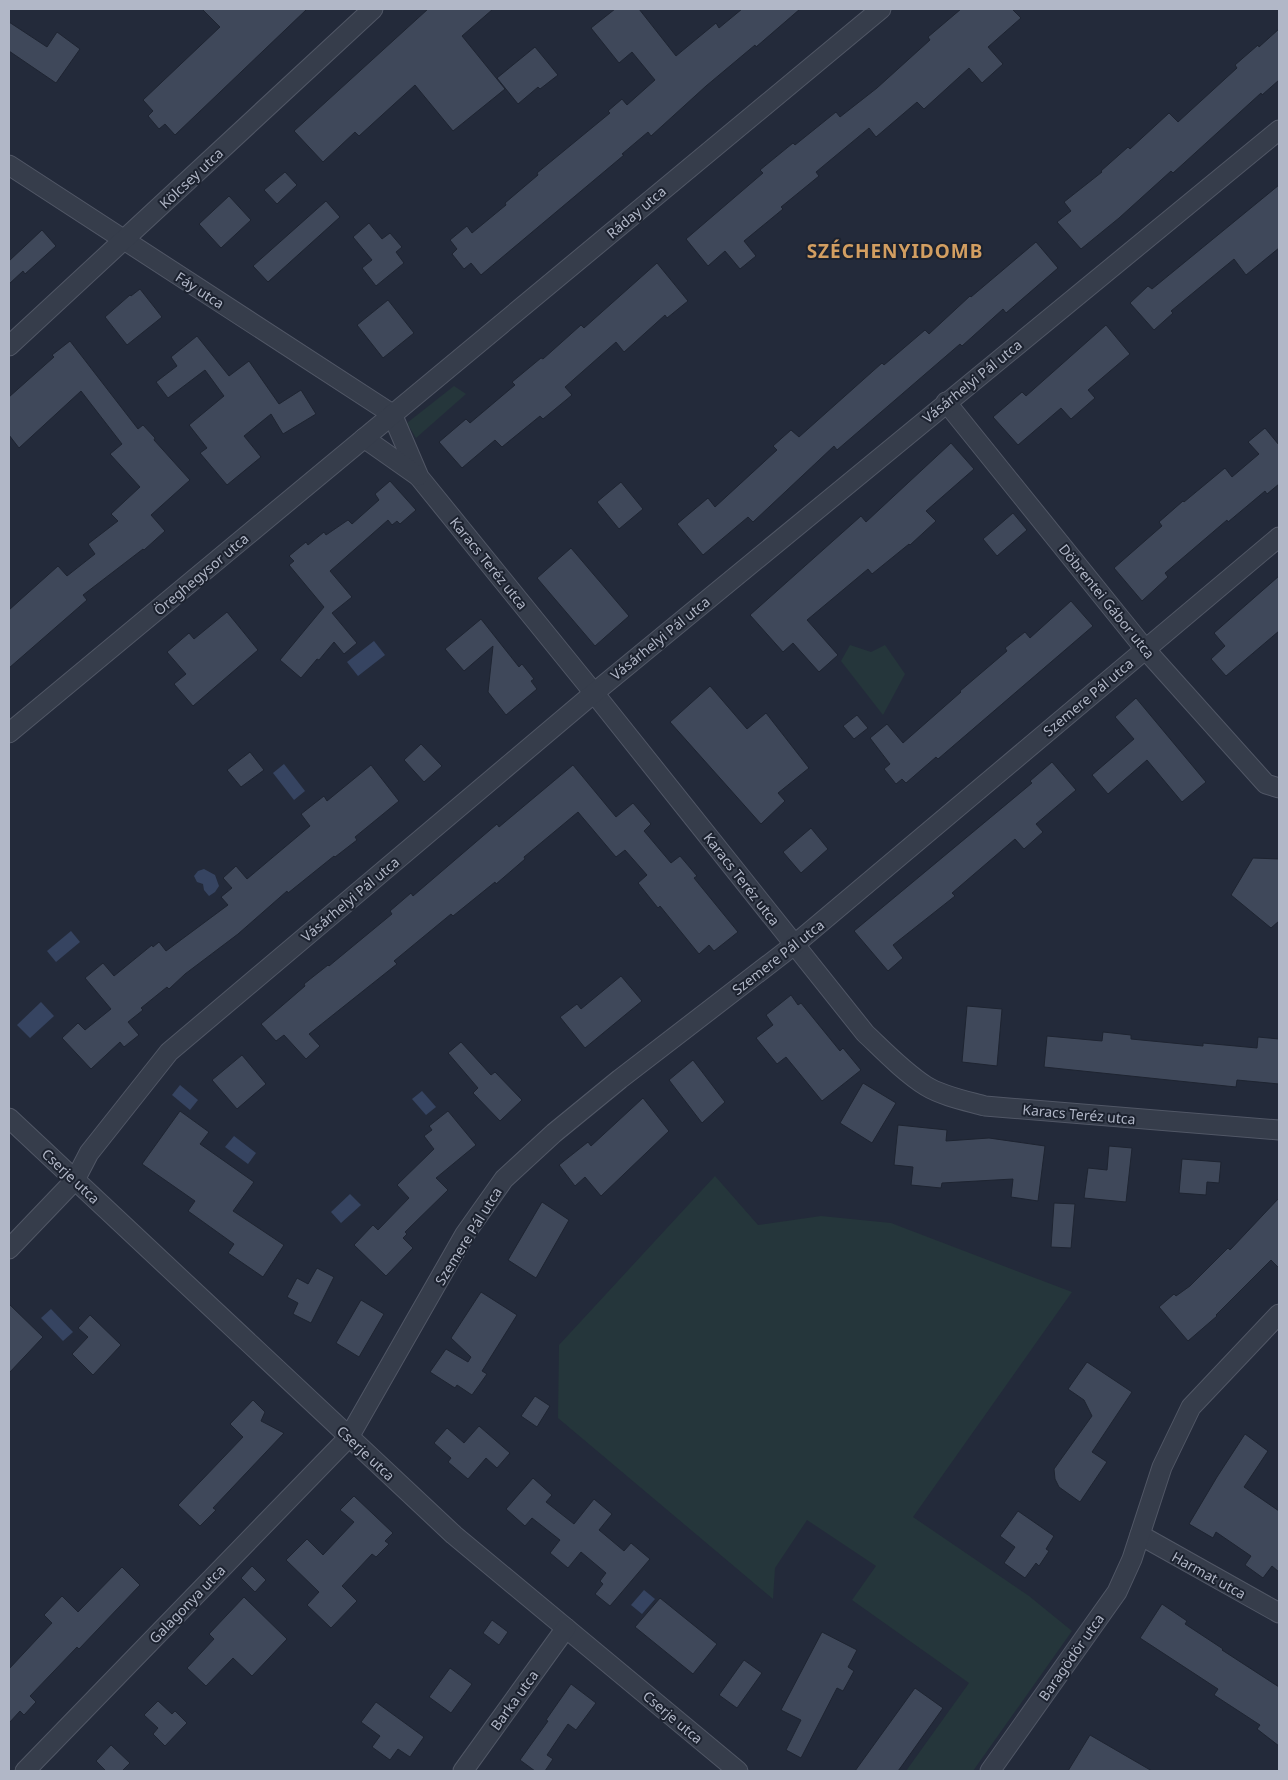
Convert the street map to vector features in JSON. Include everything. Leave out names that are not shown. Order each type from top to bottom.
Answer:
[{"type":"street","name":"Kölcsey utca","points":[[9,346],[373,9]]},
{"type":"street","name":"Ráday utca","points":[[392,414],[880,9]]},
{"type":"street","name":"Vásárhelyi Pál utca","points":[[9,1249],[75,1180],[89,1153],[168,1052],[594,693],[1279,130]]},
{"type":"street","name":"Fáy utca","points":[[9,165],[392,414]]},
{"type":"street","name":"Döbrentei Gábor utca","points":[[946,402],[1145,649],[1266,784],[1279,788]]},
{"type":"street","name":"Öreghegysor utca","points":[[9,733],[392,414]]},
{"type":"street","name":"Karacs Teréz utca","points":[[392,414],[419,477]]},
{"type":"street","name":"Karacs Teréz utca","points":[[364,438],[419,477],[865,1033],[894,1061],[928,1087],[985,1106],[1279,1130]]},
{"type":"street","name":"Szemere Pál utca","points":[[349,1437],[465,1234],[504,1179],[554,1133],[620,1079],[794,945],[1279,537]]},
{"type":"street","name":"Cserje utca","points":[[9,1118],[454,1535],[738,1771]]},
{"type":"street","name":"Baragödör utca","points":[[990,1771],[1117,1592],[1132,1560],[1162,1467],[1191,1407],[1279,1314]]},
{"type":"street","name":"Galagonya utca","points":[[25,1771],[349,1437]]},
{"type":"street","name":"Harmat utca","points":[[1140,1535],[1279,1613]]},
{"type":"street","name":"Barka utca","points":[[463,1771],[566,1628]]},
{"type":"shaded area","points":[[454,386],[466,394],[416,438],[407,423]]},
{"type":"shaded area","points":[[850,645],[871,652],[885,645],[905,674],[883,715],[841,661]]},
{"type":"shaded area","points":[[715,1176],[758,1225],[821,1216],[891,1223],[1072,1292],[913,1517],[1029,1596],[1072,1631],[973,1771],[906,1771],[969,1683],[852,1600],[876,1566],[807,1520],[775,1568],[773,1599],[558,1418],[559,1345]]},
{"type":"water","points":[[374,641],[385,655],[358,676],[347,662]]},
{"type":"water","points":[[284,764],[305,791],[294,800],[273,773]]},
{"type":"water","points":[[204,869],[215,875],[219,886],[209,896],[204,890],[203,884],[197,882],[194,876],[198,871]]},
{"type":"water","points":[[71,931],[80,942],[56,962],[47,951]]},
{"type":"water","points":[[41,1002],[54,1016],[30,1038],[17,1025]]},
{"type":"water","points":[[180,1085],[198,1100],[190,1110],[172,1095]]},
{"type":"water","points":[[422,1091],[436,1107],[426,1115],[412,1099]]},
{"type":"water","points":[[234,1136],[256,1153],[248,1164],[225,1147]]},
{"type":"water","points":[[350,1194],[361,1205],[341,1223],[331,1212]]},
{"type":"water","points":[[51,1309],[73,1332],[63,1341],[41,1318]]},
{"type":"water","points":[[644,1590],[655,1599],[642,1614],[631,1605]]},
{"type":"building","points":[[202,9],[307,9],[175,135],[165,124],[159,129],[148,116],[153,111],[143,100],[220,27]]},
{"type":"building","points":[[428,9],[493,9],[462,36],[505,89],[453,131],[415,85],[359,136],[355,132],[323,162],[294,131]]},
{"type":"building","points":[[615,9],[639,9],[676,56],[716,23],[719,28],[742,9],[800,9],[756,47],[755,45],[706,86],[651,136],[648,132],[622,154],[624,155],[481,275],[471,263],[464,269],[452,254],[457,249],[450,240],[467,226],[472,233],[506,205],[505,203],[538,175],[537,173],[610,113],[608,111],[622,99],[627,105],[655,80],[632,52],[619,63],[591,28]]},
{"type":"building","points":[[961,9],[1012,9],[1021,18],[988,47],[1003,64],[982,83],[969,68],[924,109],[917,102],[876,137],[869,128],[816,172],[819,176],[744,241],[756,256],[740,269],[725,251],[708,266],[686,239],[763,173],[760,170],[793,143],[795,145],[836,112],[840,117],[877,88],[930,40],[928,37]]},
{"type":"building","points":[[9,22],[47,47],[57,32],[80,49],[56,83],[9,51]]},
{"type":"building","points":[[1279,29],[1279,80],[1262,95],[1261,93],[1173,173],[1171,171],[1081,249],[1057,222],[1071,211],[1064,202],[1102,172],[1128,147],[1130,149],[1169,113],[1178,122],[1237,68],[1235,65]]},
{"type":"building","points":[[535,47],[558,75],[540,89],[538,87],[518,104],[497,78]]},
{"type":"building","points":[[285,172],[297,185],[277,204],[264,190]]},
{"type":"building","points":[[1279,185],[1279,248],[1246,275],[1234,259],[1171,311],[1173,313],[1154,330],[1130,303],[1148,286],[1152,289]]},
{"type":"building","points":[[229,196],[251,220],[221,248],[199,224]]},
{"type":"building","points":[[326,201],[340,217],[268,282],[253,266]]},
{"type":"building","points":[[369,223],[382,239],[390,233],[402,247],[396,252],[404,263],[376,286],[362,268],[372,260],[353,237]]},
{"type":"building","points":[[42,230],[56,246],[25,274],[23,271],[9,284],[9,261]]},
{"type":"building","points":[[1036,242],[1058,268],[1006,313],[1003,309],[962,346],[960,344],[837,450],[834,446],[753,522],[748,517],[703,555],[677,524],[708,498],[715,507],[777,450],[773,446],[791,430],[799,437],[882,363],[884,365],[925,330],[929,334],[970,296]]},
{"type":"building","points":[[657,263],[688,301],[667,318],[665,315],[624,352],[616,342],[565,387],[572,395],[543,419],[540,416],[502,447],[495,440],[462,468],[439,442],[466,419],[470,423],[515,385],[512,382],[541,358],[543,359],[581,325],[584,328]]},
{"type":"building","points":[[140,289],[162,317],[127,345],[105,317],[130,295]]},
{"type":"building","points":[[388,300],[414,333],[383,358],[357,325]]},
{"type":"building","points":[[1106,325],[1130,354],[1088,390],[1095,398],[1071,419],[1061,408],[1018,445],[993,417],[1022,392],[1026,396]]},
{"type":"building","points":[[197,336],[229,376],[249,361],[279,404],[301,390],[316,414],[283,434],[271,414],[244,436],[261,457],[227,485],[200,453],[207,448],[189,425],[224,396],[205,370],[168,398],[156,382],[177,366],[171,357]]},
{"type":"building","points":[[70,341],[138,429],[143,425],[190,480],[151,515],[165,531],[144,550],[83,595],[87,600],[9,668],[9,610],[58,566],[67,576],[95,554],[88,544],[118,521],[111,514],[140,487],[110,454],[122,444],[81,391],[19,448],[9,435],[9,397],[54,357],[52,355]]},
{"type":"building","points":[[1265,428],[1279,445],[1279,484],[1267,494],[1265,491],[1228,522],[1227,520],[1165,573],[1168,577],[1142,601],[1114,568],[1162,526],[1159,522],[1183,501],[1225,468],[1232,477],[1259,454],[1248,442]]},
{"type":"building","points":[[951,443],[974,469],[926,511],[936,521],[910,545],[872,574],[868,569],[807,620],[838,655],[819,672],[793,643],[783,652],[750,615],[861,516],[866,522]]},
{"type":"building","points":[[390,481],[416,510],[400,524],[397,521],[392,525],[388,520],[330,571],[352,597],[332,613],[357,643],[344,654],[334,642],[301,678],[280,660],[324,607],[289,565],[294,561],[289,556],[306,542],[308,545],[324,532],[326,535],[348,520],[352,524],[379,500],[375,494]]},
{"type":"building","points":[[621,482],[643,509],[619,529],[597,502]]},
{"type":"building","points":[[1013,513],[1027,530],[997,556],[983,539]]},
{"type":"building","points":[[571,548],[629,616],[595,646],[537,578]]},
{"type":"building","points":[[1279,576],[1279,631],[1226,676],[1211,659],[1225,646],[1214,633]]},
{"type":"building","points":[[1071,601],[1093,626],[938,759],[936,757],[906,783],[902,779],[896,784],[884,769],[890,764],[870,738],[887,724],[903,743],[1007,651],[1005,648],[1025,632],[1030,638]]},
{"type":"building","points":[[227,612],[258,650],[193,706],[174,684],[186,674],[167,652],[189,633],[194,639]]},
{"type":"building","points":[[481,619],[519,667],[522,664],[534,679],[531,681],[537,689],[506,715],[488,692],[493,646],[464,671],[445,649]]},
{"type":"building","points":[[710,686],[747,729],[766,713],[809,768],[778,793],[785,801],[761,824],[670,722]]},
{"type":"building","points":[[1136,698],[1206,782],[1182,802],[1147,760],[1108,794],[1092,775],[1134,739],[1115,717]]},
{"type":"building","points":[[857,715],[868,728],[854,739],[843,726]]},
{"type":"building","points":[[421,744],[442,766],[424,782],[404,760]]},
{"type":"building","points":[[250,752],[264,770],[241,787],[227,770]]},
{"type":"building","points":[[1052,762],[1076,790],[1036,824],[1043,832],[1024,849],[1015,839],[952,893],[955,896],[893,945],[903,958],[888,971],[854,931],[1032,783],[1030,781]]},
{"type":"building","points":[[371,765],[399,801],[355,837],[357,840],[288,893],[287,891],[238,934],[185,974],[169,989],[167,987],[141,1008],[143,1010],[128,1022],[139,1035],[124,1047],[120,1042],[91,1069],[62,1038],[78,1023],[85,1030],[111,1009],[85,978],[103,963],[114,976],[152,945],[153,947],[159,942],[166,951],[228,905],[221,897],[232,888],[223,878],[236,866],[247,879],[310,826],[301,814],[324,796],[327,801]]},
{"type":"building","points":[[573,765],[616,817],[633,803],[651,824],[644,831],[671,863],[680,856],[697,876],[694,878],[738,932],[714,951],[709,945],[699,954],[660,906],[658,908],[638,883],[647,875],[625,850],[616,857],[578,812],[524,857],[525,859],[496,884],[495,882],[453,916],[451,914],[394,961],[397,964],[309,1034],[320,1046],[306,1059],[284,1035],[276,1041],[261,1024],[305,986],[304,984],[392,914],[390,911],[411,893],[413,896],[497,824],[499,827]]},
{"type":"building","points":[[811,828],[828,849],[801,873],[783,852]]},
{"type":"building","points":[[1253,858],[1279,859],[1279,921],[1271,928],[1231,895]]},
{"type":"building","points":[[621,976],[642,1001],[585,1048],[560,1017],[577,1004],[581,1009]]},
{"type":"building","points":[[791,995],[798,1005],[801,1003],[840,1051],[843,1048],[861,1070],[822,1101],[786,1057],[777,1064],[756,1038],[773,1025],[766,1015]]},
{"type":"building","points":[[967,1006],[1002,1009],[997,1066],[962,1062]]},
{"type":"building","points":[[1103,1032],[1131,1035],[1131,1039],[1203,1046],[1203,1043],[1257,1048],[1258,1037],[1279,1039],[1279,1084],[1237,1080],[1236,1087],[1044,1067],[1047,1036],[1102,1041]]},
{"type":"building","points":[[461,1042],[491,1075],[495,1072],[522,1100],[500,1121],[473,1093],[478,1088],[448,1053]]},
{"type":"building","points":[[242,1055],[266,1084],[237,1109],[212,1080]]},
{"type":"building","points":[[693,1060],[725,1102],[702,1123],[669,1080]]},
{"type":"building","points":[[863,1083],[896,1103],[872,1143],[840,1123]]},
{"type":"building","points":[[643,1098],[669,1131],[601,1196],[585,1177],[575,1186],[559,1165],[588,1142],[591,1146]]},
{"type":"building","points":[[180,1111],[209,1132],[200,1144],[254,1182],[233,1211],[284,1245],[263,1277],[228,1253],[234,1244],[188,1211],[195,1201],[142,1164]]},
{"type":"building","points":[[448,1111],[476,1145],[436,1178],[448,1190],[405,1232],[407,1234],[403,1238],[413,1248],[386,1276],[354,1245],[373,1225],[378,1230],[409,1198],[397,1185],[434,1149],[424,1136],[432,1130],[429,1126]]},
{"type":"building","points":[[898,1125],[947,1130],[946,1141],[989,1138],[1045,1146],[1038,1201],[1011,1197],[1013,1179],[942,1183],[941,1188],[911,1185],[913,1167],[894,1165]]},
{"type":"building","points":[[1109,1146],[1132,1148],[1126,1202],[1084,1198],[1088,1168],[1107,1170]]},
{"type":"building","points":[[1182,1159],[1221,1162],[1219,1183],[1207,1182],[1206,1195],[1179,1193]]},
{"type":"building","points":[[1279,1198],[1279,1268],[1271,1260],[1217,1316],[1188,1341],[1159,1307],[1174,1294],[1176,1296],[1190,1286],[1228,1248],[1230,1250]]},
{"type":"building","points":[[542,1202],[569,1220],[536,1278],[508,1260]]},
{"type":"building","points":[[1054,1203],[1075,1204],[1071,1248],[1051,1247]]},
{"type":"building","points":[[317,1268],[334,1277],[311,1323],[293,1314],[298,1303],[287,1297],[297,1278],[308,1284]]},
{"type":"building","points":[[481,1292],[517,1315],[482,1371],[487,1374],[472,1395],[457,1385],[455,1388],[430,1372],[446,1349],[468,1362],[471,1357],[451,1338]]},
{"type":"building","points":[[361,1300],[384,1314],[359,1357],[336,1343]]},
{"type":"building","points":[[9,1304],[43,1337],[9,1373]]},
{"type":"building","points":[[90,1315],[121,1345],[93,1375],[72,1354],[88,1337],[78,1328]]},
{"type":"building","points":[[1087,1362],[1132,1392],[1092,1452],[1107,1462],[1080,1502],[1059,1487],[1055,1479],[1054,1469],[1092,1416],[1084,1400],[1068,1389]]},
{"type":"building","points":[[535,1396],[550,1406],[537,1427],[521,1416]]},
{"type":"building","points":[[253,1400],[265,1412],[261,1421],[284,1433],[213,1508],[216,1510],[200,1526],[178,1505],[243,1437],[230,1424]]},
{"type":"building","points":[[479,1426],[510,1453],[497,1468],[486,1458],[468,1479],[448,1462],[451,1458],[434,1443],[447,1428],[464,1443]]},
{"type":"building","points":[[1245,1434],[1268,1451],[1244,1487],[1279,1511],[1279,1572],[1272,1566],[1263,1578],[1245,1565],[1251,1556],[1216,1532],[1213,1538],[1189,1524]]},
{"type":"building","points":[[533,1478],[552,1495],[546,1502],[574,1524],[594,1499],[612,1514],[599,1530],[624,1551],[631,1543],[650,1559],[610,1606],[595,1594],[603,1584],[600,1581],[606,1573],[581,1552],[568,1568],[550,1553],[560,1540],[532,1518],[525,1526],[506,1509]]},
{"type":"building","points":[[354,1496],[393,1533],[385,1541],[389,1544],[376,1557],[372,1554],[342,1586],[357,1601],[331,1628],[307,1605],[319,1592],[286,1560],[307,1539],[323,1555],[354,1522],[340,1510]]},
{"type":"building","points":[[1018,1511],[1054,1536],[1046,1549],[1049,1551],[1039,1566],[1036,1563],[1025,1578],[1004,1563],[1015,1547],[1000,1536]]},
{"type":"building","points":[[252,1566],[266,1580],[255,1592],[241,1578]]},
{"type":"building","points":[[122,1567],[140,1585],[79,1649],[77,1647],[30,1696],[36,1702],[24,1715],[20,1711],[9,1723],[9,1669],[52,1623],[44,1615],[62,1596],[78,1612]]},
{"type":"building","points":[[244,1597],[287,1639],[252,1676],[233,1658],[206,1686],[187,1668],[214,1639],[209,1634]]},
{"type":"building","points":[[660,1598],[717,1644],[693,1674],[635,1627]]},
{"type":"building","points":[[1162,1604],[1187,1621],[1185,1624],[1279,1687],[1279,1746],[1257,1729],[1260,1725],[1214,1695],[1218,1689],[1140,1638]]},
{"type":"building","points":[[492,1620],[508,1632],[499,1645],[483,1633]]},
{"type":"building","points":[[822,1632],[857,1650],[848,1667],[854,1671],[843,1691],[837,1688],[801,1758],[786,1750],[801,1720],[781,1710]]},
{"type":"building","points":[[744,1660],[762,1673],[737,1708],[719,1695]]},
{"type":"building","points":[[450,1668],[472,1684],[451,1713],[429,1697]]},
{"type":"building","points":[[571,1684],[596,1703],[576,1730],[568,1724],[547,1755],[553,1759],[545,1771],[535,1771],[520,1760],[548,1721],[546,1720]]},
{"type":"building","points":[[915,1688],[943,1708],[901,1767],[898,1771],[855,1771]]},
{"type":"building","points":[[158,1701],[172,1714],[175,1711],[187,1723],[165,1746],[153,1734],[158,1728],[144,1715]]},
{"type":"building","points":[[376,1702],[424,1737],[410,1757],[398,1749],[390,1760],[372,1747],[380,1736],[361,1722]]},
{"type":"building","points":[[1090,1735],[1152,1771],[1068,1771]]},
{"type":"building","points":[[111,1745],[130,1763],[122,1771],[106,1771],[96,1761]]},
{"type":"district","name":"SZÉCHENYIDOMB","points":[[895,251]]}]
